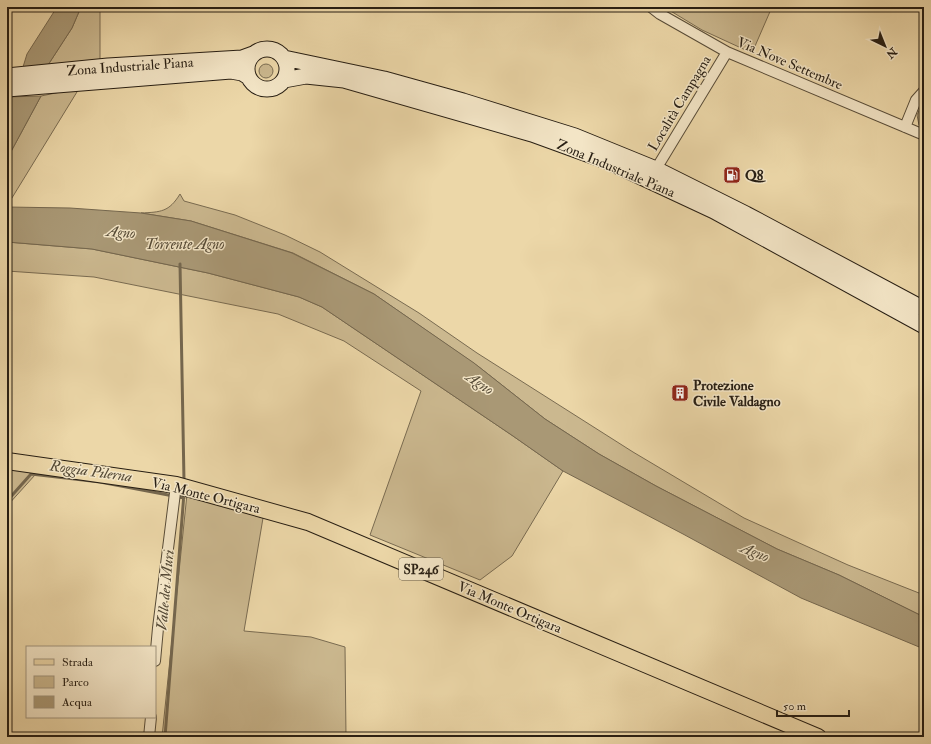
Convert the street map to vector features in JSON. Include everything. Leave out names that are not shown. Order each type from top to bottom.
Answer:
[{"type":"main road","points":[[259,50],[273,50],[279,52],[284,58],[287,68],[284,80],[277,87],[266,90],[254,85],[247,76],[247,64],[253,54],[259,50]]},
{"type":"main road","name":"Zona Industriale Piana","points":[[7,80],[39,73],[108,66],[242,58],[253,54]]},
{"type":"main road","name":"Zona Industriale Piana","points":[[284,58],[384,79],[463,101],[575,136],[656,169],[746,214],[924,310]]},
{"type":"main road","name":"Zona Industriale Piana","points":[[7,80],[30,87],[231,71],[242,73],[247,76]]},
{"type":"main road","name":"Zona Industriale Piana","points":[[284,80],[306,76],[344,80],[532,134],[609,162],[714,210],[924,326]]},
{"type":"main road","name":"Via Monte Ortigara","points":[[7,461],[176,485],[308,522],[818,737]]},
{"type":"street","name":"Via Nove Settembre","points":[[651,7],[660,14],[727,52],[924,136]]},
{"type":"street","name":"Località Campagna","points":[[656,169],[727,52]]},
{"type":"street","points":[[905,127],[916,100],[924,92]]},
{"type":"street","points":[[156,650],[176,485]]},
{"type":"street","points":[[149,737],[151,718]]},
{"type":"green space","points":[[81,7],[100,7],[100,60],[48,65],[72,28]]},
{"type":"green space","points":[[664,7],[772,7],[752,53],[702,30]]},
{"type":"green space","points":[[266,64],[271,66],[273,71],[271,76],[266,78],[261,76],[259,71],[261,66]]},
{"type":"green space","points":[[80,87],[7,206],[7,159],[41,96]]},
{"type":"green space","points":[[924,100],[924,129],[919,125],[917,115]]},
{"type":"green space","points":[[180,194],[184,201],[235,215],[285,235],[320,252],[419,313],[477,353],[633,452],[744,518],[848,565],[924,595],[924,617],[839,575],[777,549],[656,486],[599,454],[545,419],[479,367],[374,294],[293,253],[191,221],[141,213],[164,210],[176,200]]},
{"type":"green space","points":[[7,242],[92,249],[208,273],[299,297],[322,307],[563,471],[512,556],[480,580],[370,535],[421,391],[344,341],[278,314],[94,277],[7,271]]},
{"type":"green space","points":[[7,462],[35,468],[35,475],[7,506]]},
{"type":"green space","points":[[187,494],[263,518],[244,631],[311,637],[345,647],[346,737],[162,737]]},
{"type":"water","points":[[57,7],[81,7],[72,28],[48,65],[23,67],[27,54]]},
{"type":"water","points":[[41,96],[7,159],[7,97]]},
{"type":"water","name":"Torrente Agno","points":[[7,207],[70,208],[141,213],[191,221],[292,253],[374,294],[474,363],[545,419],[599,454],[656,486],[777,549],[839,575],[924,617],[924,649],[801,598],[563,471],[322,307],[299,297],[208,273],[92,249],[7,242]]},
{"type":"waterway","name":"Valle dei Muri","points":[[180,264],[184,481]]},
{"type":"waterway","name":"Roggia Pilerna","points":[[7,501],[31,474],[100,482],[184,498]]},
{"type":"waterway","name":"Valle dei Muri","points":[[165,737],[184,493]]},
{"type":"place","name":"Q8","points":[[732,175]]},
{"type":"place","name":"Protezione Civile Valdagno","points":[[680,393]]},
{"type":"water label","name":"Agno","points":[[121,232]]},
{"type":"water label","name":"Agno","points":[[480,383]]},
{"type":"water label","name":"Agno","points":[[755,552]]}]
